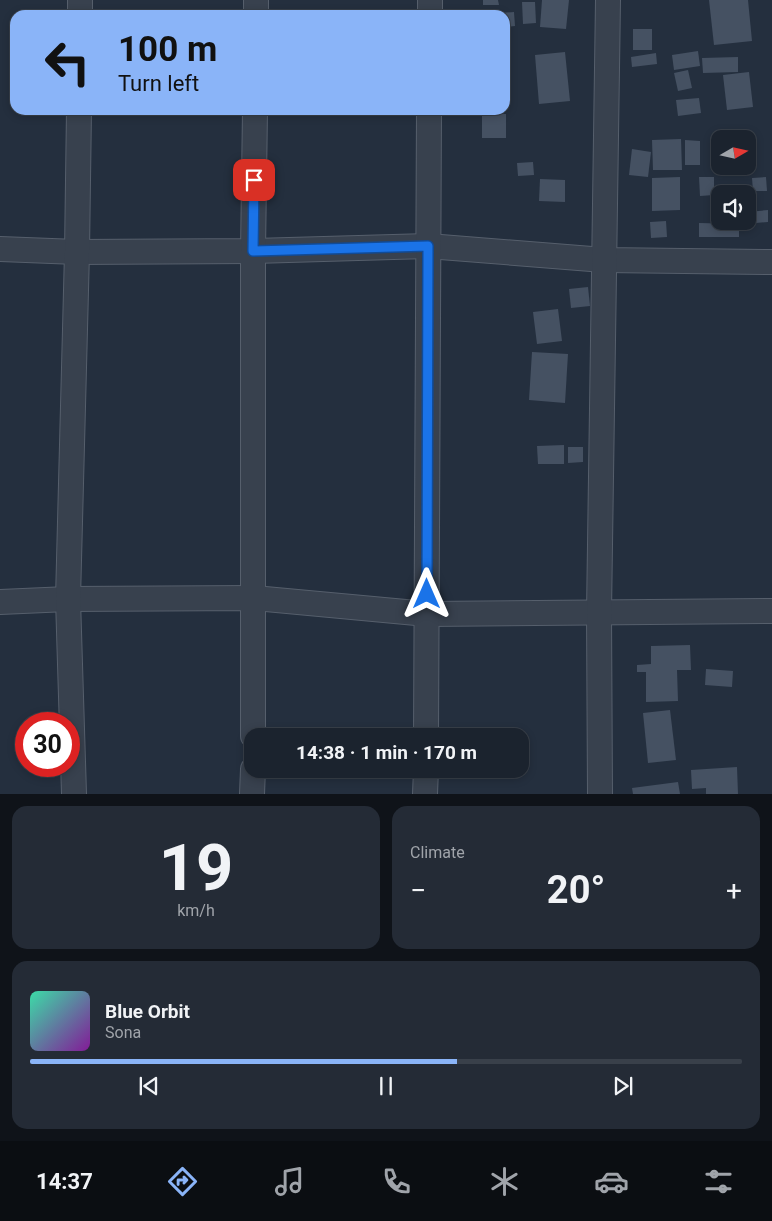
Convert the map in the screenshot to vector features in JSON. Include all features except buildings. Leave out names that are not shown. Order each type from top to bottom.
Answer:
[{"type":"street","points":[[600,794],[599,613],[608,0]]},
{"type":"street","points":[[74,794],[68,599],[79,115]]},
{"type":"street","points":[[253,728],[253,251],[255,115]]},
{"type":"street","points":[[426,728],[429,115]]},
{"type":"street","points":[[0,249],[77,252],[253,251],[428,246],[604,260],[772,262]]},
{"type":"street","points":[[0,602],[68,599],[254,598],[427,614],[772,610]]},
{"type":"street","points":[[252,778],[252,794]]},
{"type":"street","points":[[425,794],[426,778]]},
{"type":"route","points":[[254,180],[253,251],[428,246],[427,594]]}]
